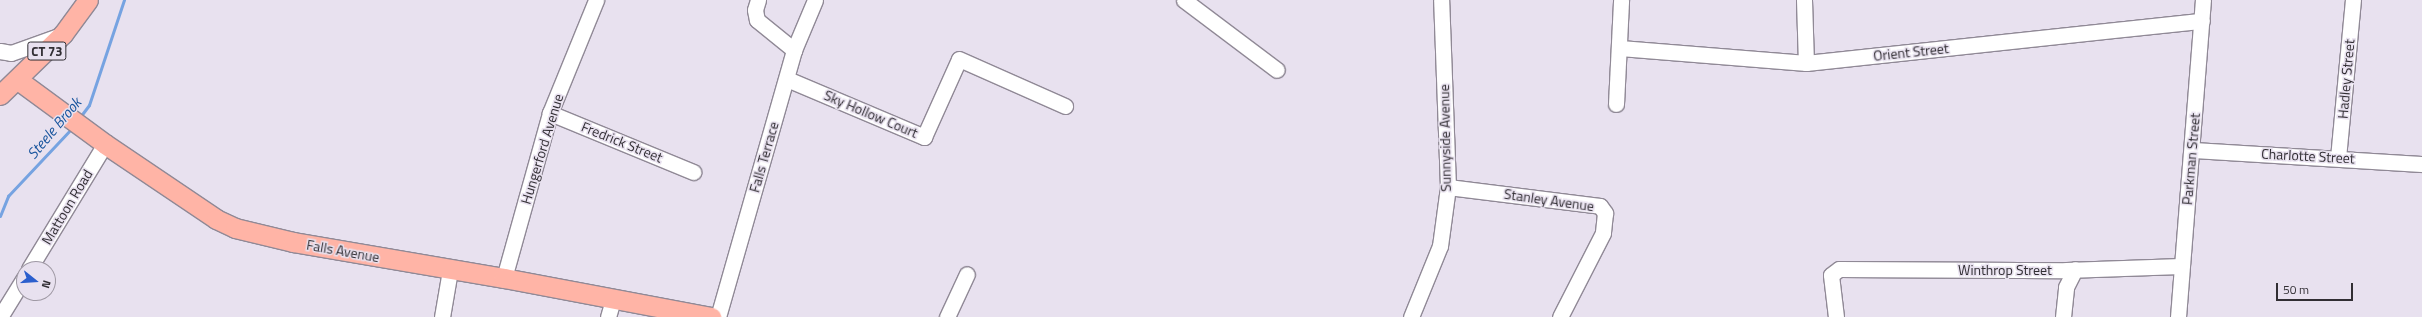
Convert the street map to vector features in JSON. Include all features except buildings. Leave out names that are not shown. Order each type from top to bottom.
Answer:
[{"type":"main road","name":"CT 73","points":[[0,95],[18,80],[63,34],[88,0]]},
{"type":"main road","name":"Falls Avenue","points":[[18,80],[100,140],[216,219],[235,228],[293,242],[504,278],[610,308],[711,317]]},
{"type":"street","name":"Hungerford Avenue","points":[[504,278],[550,113],[596,0]]},
{"type":"street","points":[[758,0],[755,10],[757,20],[794,50]]},
{"type":"street","name":"Falls Terrace","points":[[718,317],[787,79],[794,50],[815,0]]},
{"type":"street","points":[[1184,0],[1278,70]]},
{"type":"street","name":"Sunnyside Avenue","points":[[1411,317],[1440,246],[1448,187],[1441,0]]},
{"type":"street","points":[[1616,104],[1622,0]]},
{"type":"street","points":[[1804,0],[1806,63]]},
{"type":"street","name":"Parkman Street","points":[[2178,317],[2181,266],[2193,150],[2203,0]]},
{"type":"street","name":"Hadley Street","points":[[2338,158],[2353,0]]},
{"type":"street","name":"Orient Street","points":[[1620,48],[1806,63],[2202,21]]},
{"type":"street","points":[[0,52],[11,53],[63,34]]},
{"type":"street","name":"Sky Hollow Court","points":[[787,79],[924,137],[959,59],[1065,106]]},
{"type":"street","name":"Fredrick Street","points":[[550,113],[693,172]]},
{"type":"street","name":"Mattoon Road","points":[[33,261],[100,140]]},
{"type":"street","name":"Charlotte Street","points":[[2193,150],[2422,164]]},
{"type":"street","name":"Stanley Avenue","points":[[1448,187],[1600,206],[1605,213],[1603,233],[1560,317]]},
{"type":"street","name":"Winthrop Street","points":[[1836,317],[1831,275],[1839,269],[2075,270],[2181,266]]},
{"type":"street","points":[[442,317],[450,270]]},
{"type":"street","points":[[2063,317],[2066,287],[2075,270]]},
{"type":"street","points":[[947,317],[966,274]]},
{"type":"street","points":[[0,317],[16,291]]},
{"type":"waterway","name":"Steele Brook","points":[[80,117],[89,105],[124,0]]},
{"type":"waterway","name":"Steele Brook","points":[[0,216],[8,196],[72,128]]}]
